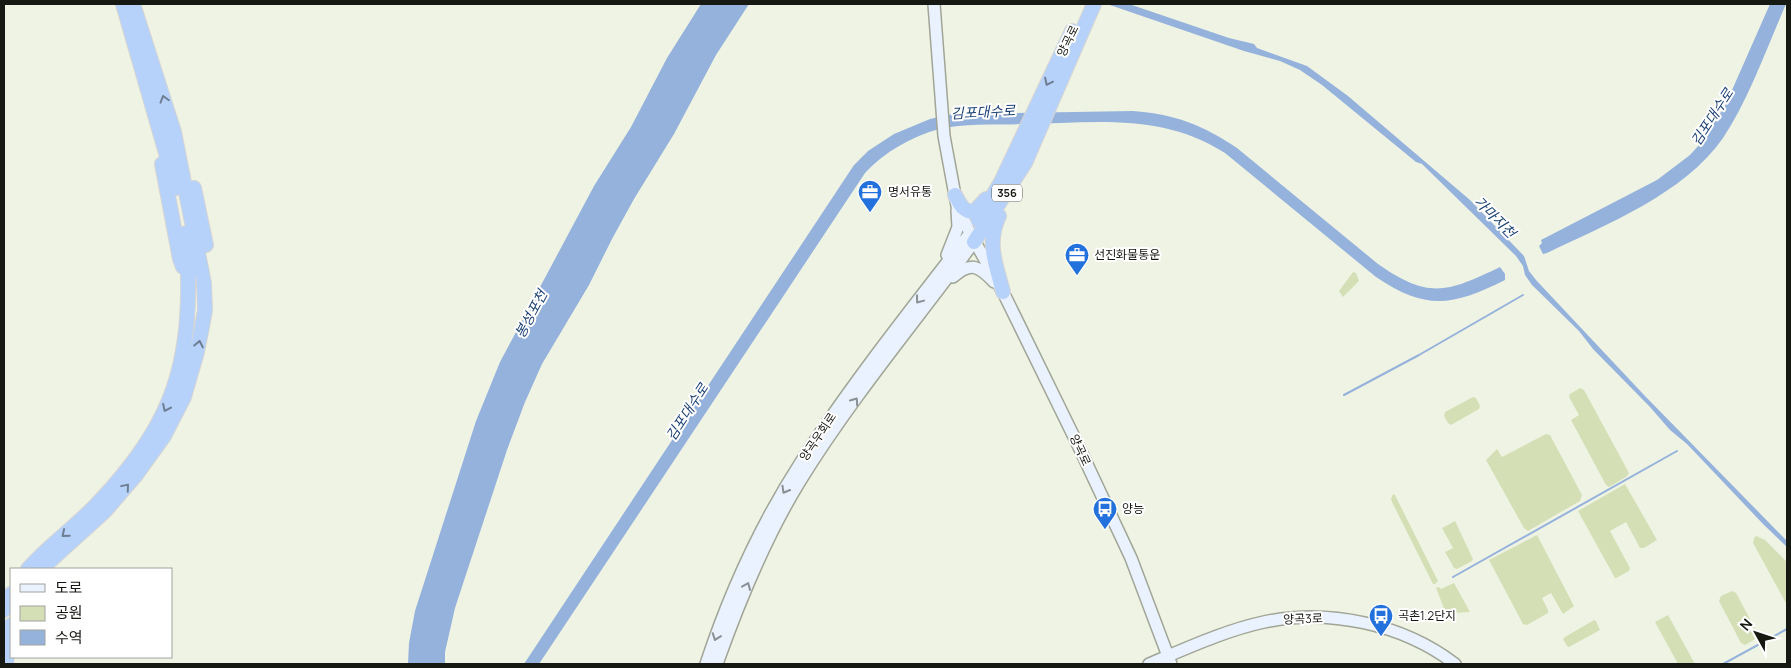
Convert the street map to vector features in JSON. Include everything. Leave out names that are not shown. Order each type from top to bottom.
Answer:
[{"type":"highway","points":[[29,568],[44,551],[99,502],[132,464],[154,431],[173,392],[182,363],[188,312],[188,243],[167,133],[123,4]]},
{"type":"highway","points":[[42,568],[105,511],[123,492],[136,476],[171,423],[184,397],[197,352],[204,310],[204,283],[134,4]]},
{"type":"highway","name":"양곡로","points":[[1025,162],[1053,100],[1089,6]]},
{"type":"highway","name":"양곡로","points":[[1001,182],[1021,143],[1038,103],[1089,6]]},
{"type":"highway","points":[[1003,292],[993,252],[992,238],[994,226],[1025,162]]},
{"type":"highway","name":"356","points":[[972,237],[1025,162]]},
{"type":"highway","points":[[956,201],[964,209],[974,212],[1001,182]]},
{"type":"highway","name":"356","points":[[972,237],[1001,182]]},
{"type":"highway","points":[[4,610],[10,596]]},
{"type":"highway","points":[[6,664],[10,631]]},
{"type":"street","points":[[934,4],[944,133],[956,201],[958,227],[939,272]]},
{"type":"street","name":"양곡로","points":[[956,201],[972,237],[1003,292],[1078,444],[1130,558],[1170,660]]},
{"type":"street","name":"양곡우회로","points":[[706,664],[738,580],[790,480],[858,380],[939,272],[972,237]]},
{"type":"street","name":"양곡우회로","points":[[716,664],[751,577],[800,482],[870,381],[934,296],[972,237]]},
{"type":"street","points":[[934,296],[960,271],[970,267],[977,267],[1003,292]]},
{"type":"street","name":"양곡3로","points":[[1150,664],[1170,660],[1251,625],[1278,619],[1308,617],[1341,619],[1386,629],[1418,641],[1455,664]]},
{"type":"green space","points":[[1353,272],[1356,273],[1359,281],[1343,297],[1339,291]]},
{"type":"green space","points":[[1580,388],[1584,390],[1629,473],[1626,477],[1609,487],[1606,485],[1571,420],[1579,415],[1569,397],[1570,394]]},
{"type":"green space","points":[[1473,397],[1476,398],[1480,406],[1479,409],[1451,425],[1448,423],[1444,416],[1445,412]]},
{"type":"green space","points":[[1546,434],[1550,435],[1582,495],[1580,501],[1528,531],[1524,528],[1486,460],[1497,449],[1502,457]]},
{"type":"green space","points":[[1625,484],[1657,540],[1644,548],[1640,548],[1626,522],[1610,531],[1630,568],[1629,571],[1615,578],[1578,511]]},
{"type":"green space","points":[[1393,494],[1438,581],[1435,584],[1433,584],[1392,502]]},
{"type":"green space","points":[[1455,521],[1473,559],[1457,569],[1454,568],[1445,552],[1453,548],[1442,528]]},
{"type":"green space","points":[[1537,535],[1574,606],[1563,614],[1551,593],[1542,598],[1548,613],[1527,625],[1523,624],[1489,560]]},
{"type":"green space","points":[[1756,536],[1765,540],[1787,562],[1787,605],[1753,543]]},
{"type":"green space","points":[[1454,583],[1470,612],[1450,613],[1445,611],[1436,588],[1439,587],[1441,589]]},
{"type":"green space","points":[[1732,591],[1736,593],[1758,634],[1757,638],[1745,645],[1741,643],[1719,601],[1721,596]]},
{"type":"green space","points":[[1668,615],[1695,664],[1678,664],[1655,622]]},
{"type":"green space","points":[[1594,620],[1600,630],[1569,647],[1567,646],[1563,639],[1565,637]]},
{"type":"water","name":"봉성포천","points":[[701,4],[749,4],[716,55],[674,134],[634,199],[589,285],[542,364],[507,450],[455,608],[445,652],[445,664],[408,664],[409,643],[415,611],[476,421],[500,362],[594,186],[631,127],[667,58]]},
{"type":"water","points":[[1107,4],[1129,4],[1229,38],[1254,44],[1257,48],[1307,66],[1348,96],[1470,200],[1524,256],[1529,271],[1536,280],[1645,396],[1787,541],[1787,547],[1687,444],[1670,430],[1593,349],[1579,331],[1532,285],[1516,256],[1422,164],[1416,162],[1322,85],[1300,70],[1280,61],[1244,51]]},
{"type":"water","points":[[1770,4],[1786,4],[1741,107],[1723,138],[1707,158],[1687,176],[1643,206],[1543,254],[1539,246],[1542,243],[1541,240],[1657,180],[1690,155],[1699,145],[1725,106]]},
{"type":"water","points":[[1133,111],[1162,115],[1188,122],[1212,133],[1237,148],[1378,264],[1411,283],[1425,287],[1452,287],[1500,267],[1505,274],[1505,280],[1470,295],[1440,301],[1425,300],[1394,288],[1376,277],[1225,153],[1201,140],[1176,131],[1126,123],[1075,122],[959,126],[939,129],[918,136],[889,152],[865,173],[539,664],[524,664],[854,165],[868,151],[894,134],[930,119],[953,114]]},
{"type":"waterway","points":[[1344,395],[1419,355],[1523,295]]},
{"type":"waterway","points":[[1453,577],[1677,451]]},
{"type":"waterway","points":[[1723,664],[1787,629]]},
{"type":"place","name":"명서유통","points":[[870,213]]},
{"type":"place","name":"선진화물통운","points":[[1077,276]]},
{"type":"place","name":"양능","points":[[1105,530]]},
{"type":"place","name":"곡촌1.2단지","points":[[1381,637]]},
{"type":"water label","name":"김포대수로","points":[[983,112]]},
{"type":"water label","name":"김포대수로","points":[[1712,117]]},
{"type":"water label","name":"가마지천","points":[[1495,217]]},
{"type":"water label","name":"김포대수로","points":[[687,412]]}]
